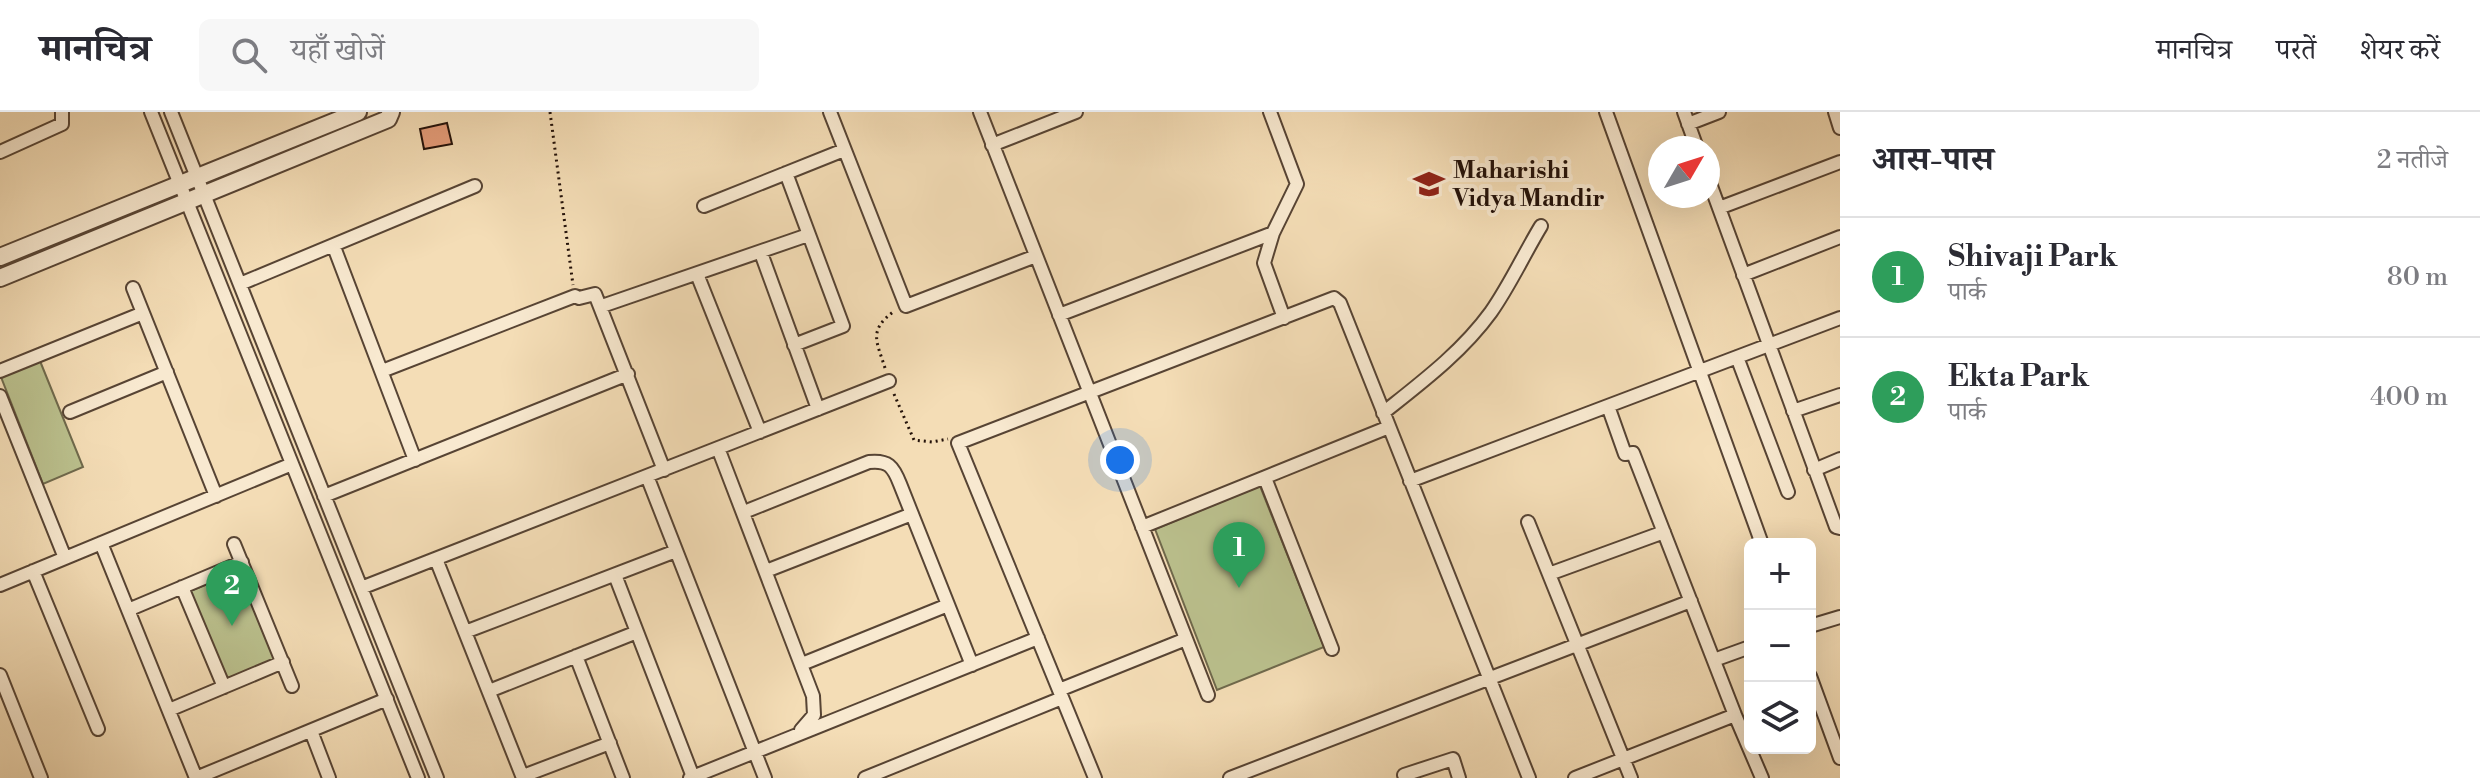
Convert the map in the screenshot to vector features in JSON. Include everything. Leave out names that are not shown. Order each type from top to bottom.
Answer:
[{"type":"street","points":[[0,152],[62,124],[62,112]]},
{"type":"street","points":[[151,112],[418,778]]},
{"type":"street","points":[[171,112],[437,778]]},
{"type":"street","points":[[0,257],[358,112]]},
{"type":"street","points":[[0,278],[388,119],[391,112]]},
{"type":"street","points":[[830,112],[906,306],[1036,256]]},
{"type":"street","points":[[980,112],[1208,695]]},
{"type":"street","points":[[992,145],[1076,112]]},
{"type":"street","points":[[1270,112],[1297,184],[1273,233],[1264,263],[1284,318]]},
{"type":"street","points":[[1606,112],[1760,538]]},
{"type":"street","points":[[1686,118],[1719,112]]},
{"type":"street","points":[[1835,112],[1840,128]]},
{"type":"street","points":[[704,206],[844,150]]},
{"type":"street","points":[[1720,208],[1840,162]]},
{"type":"street","points":[[786,173],[843,326],[794,345]]},
{"type":"street","points":[[240,284],[475,186]]},
{"type":"street","points":[[1719,208],[1814,470],[1836,527],[1840,528]]},
{"type":"street","points":[[1383,413],[1427,379],[1467,341],[1492,311],[1541,226]]},
{"type":"street","points":[[1059,315],[1273,233]]},
{"type":"street","points":[[602,306],[808,235]]},
{"type":"street","points":[[1743,275],[1840,237]]},
{"type":"street","points":[[334,247],[415,460]]},
{"type":"street","points":[[761,253],[818,409]]},
{"type":"street","points":[[697,274],[760,432]]},
{"type":"street","points":[[133,288],[216,496]]},
{"type":"street","points":[[382,371],[575,296],[595,294],[664,470]]},
{"type":"street","points":[[1095,778],[958,443],[1334,298],[1340,303],[1529,778]]},
{"type":"street","points":[[0,371],[143,313]]},
{"type":"street","points":[[1410,481],[1840,318]]},
{"type":"street","points":[[1737,357],[1788,492]]},
{"type":"street","points":[[70,412],[167,372]]},
{"type":"street","points":[[324,496],[628,374]]},
{"type":"street","points":[[361,588],[889,381]]},
{"type":"street","points":[[1793,411],[1840,395]]},
{"type":"street","points":[[0,396],[65,558]]},
{"type":"street","points":[[1608,406],[1625,454],[1633,453],[1762,778]]},
{"type":"street","points":[[1142,527],[1389,427]]},
{"type":"street","points":[[718,448],[802,664],[815,709],[810,722],[796,735]]},
{"type":"street","points":[[1814,470],[1840,459]]},
{"type":"street","points":[[744,512],[869,462],[882,461],[893,468],[972,665]]},
{"type":"street","points":[[0,585],[292,464]]},
{"type":"street","points":[[647,476],[765,778]]},
{"type":"street","points":[[1265,478],[1332,649]]},
{"type":"street","points":[[766,571],[912,514]]},
{"type":"street","points":[[1528,522],[1631,778]]},
{"type":"street","points":[[1549,574],[1664,532]]},
{"type":"street","points":[[101,543],[196,778],[387,699]]},
{"type":"street","points":[[234,544],[292,686]]},
{"type":"street","points":[[465,632],[676,551]]},
{"type":"street","points":[[436,559],[523,777],[610,743]]},
{"type":"street","points":[[128,610],[242,562]]},
{"type":"street","points":[[33,571],[98,729]]},
{"type":"street","points":[[615,575],[691,777],[1038,638]]},
{"type":"street","points":[[182,587],[224,687]]},
{"type":"street","points":[[1230,778],[1691,601]]},
{"type":"street","points":[[802,664],[948,605]]},
{"type":"street","points":[[1816,624],[1840,617]]},
{"type":"street","points":[[489,691],[637,632]]},
{"type":"street","points":[[865,778],[1186,639]]},
{"type":"street","points":[[1714,660],[1744,649]]},
{"type":"street","points":[[576,656],[623,778]]},
{"type":"street","points":[[169,710],[283,662]]},
{"type":"street","points":[[0,675],[41,778]]},
{"type":"street","points":[[1812,682],[1840,758]]},
{"type":"street","points":[[1575,778],[1735,715]]},
{"type":"street","points":[[311,731],[329,778]]},
{"type":"street","points":[[1404,775],[1453,759],[1459,778]]},
{"type":"path","points":[[550,112],[575,296]]},
{"type":"path","points":[[906,306],[884,319],[876,334],[889,381],[914,440],[932,442],[950,439],[958,443]]},
{"type":"green space","points":[[40,361],[83,467],[43,484],[1,377]]},
{"type":"green space","points":[[1260,486],[1324,647],[1217,690],[1155,529]]},
{"type":"green space","points":[[239,571],[275,660],[224,681],[188,592]]},
{"type":"building","points":[[447,123],[452,144],[424,149],[420,129]]},
{"type":"place","name":"Maharishi Vidya Mandir","points":[[1429,184]]},
{"type":"place","name":"Shivaji Park","points":[[1239,588]]},
{"type":"place","name":"Ekta Park","points":[[232,626]]}]
